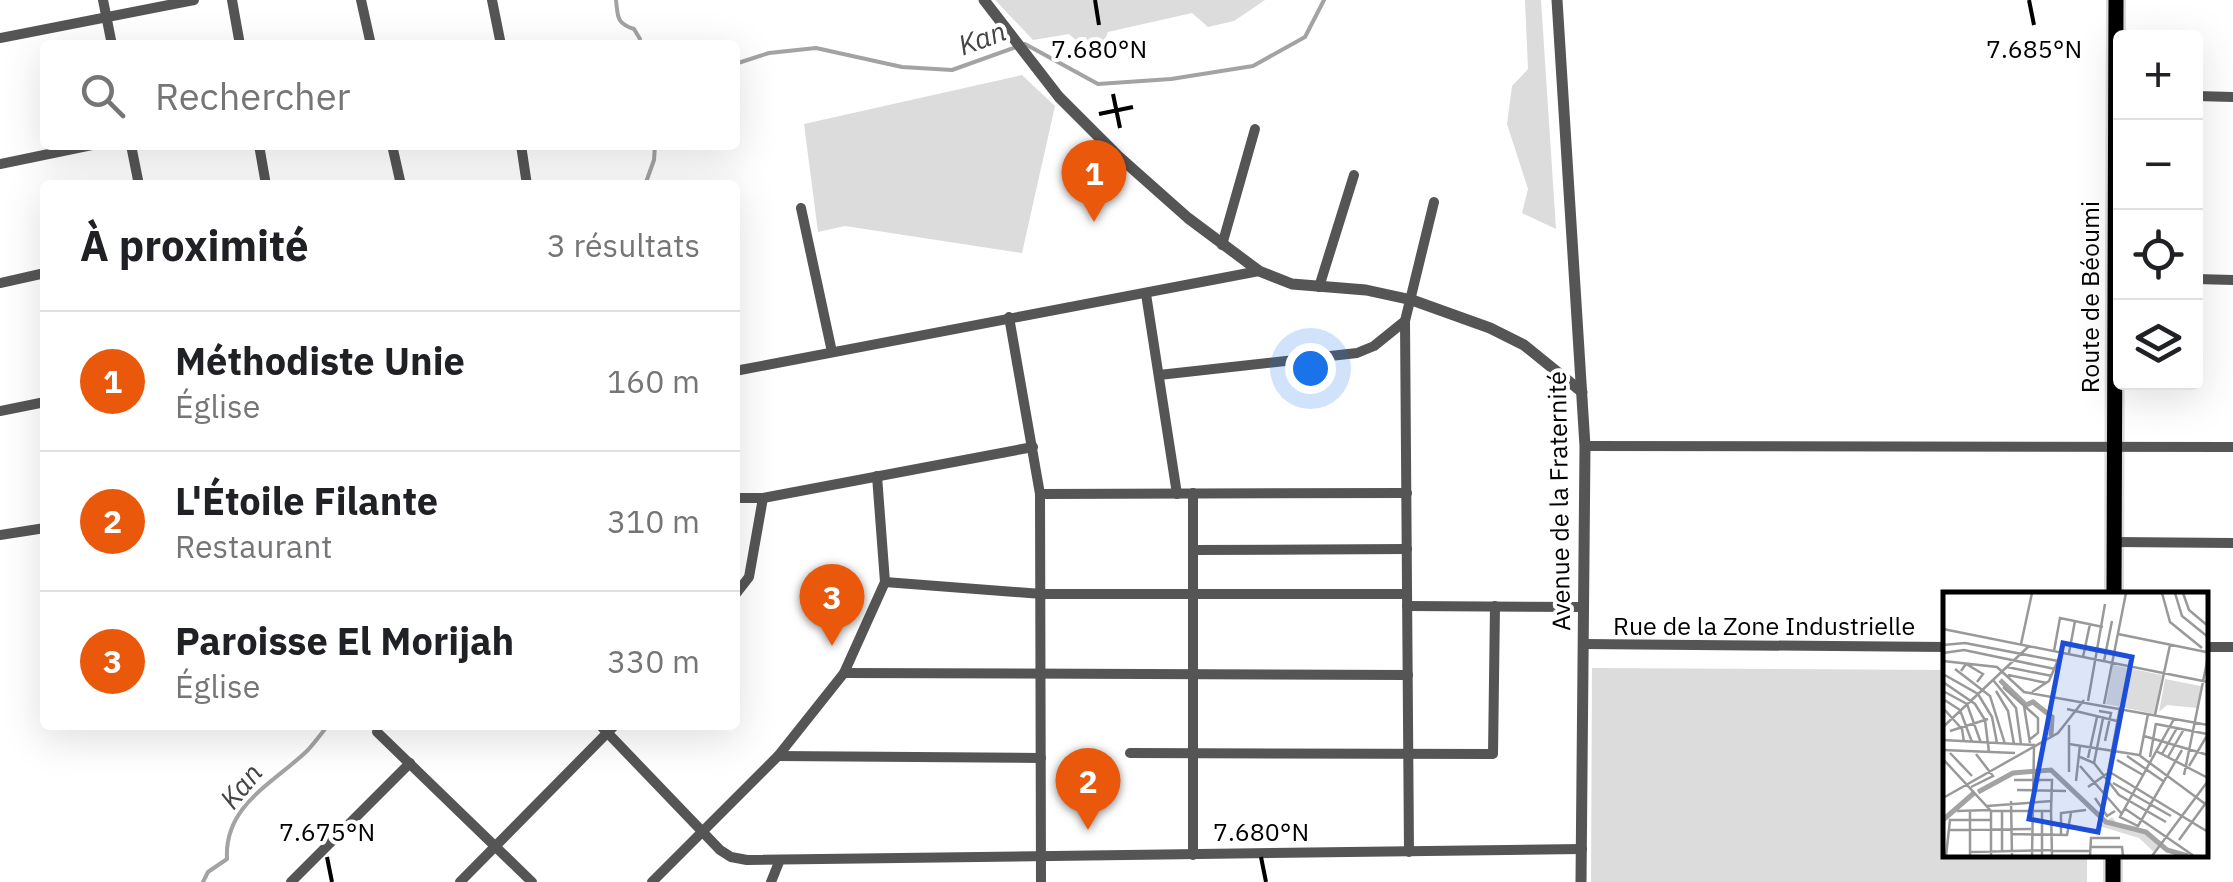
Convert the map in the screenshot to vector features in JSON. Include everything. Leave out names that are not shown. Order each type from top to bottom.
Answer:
[{"type":"main road","name":"Route de Béoumi","points":[[2116,0],[2116,30]]},
{"type":"main road","name":"Route de Béoumi","points":[[2117,120],[2118,210]]},
{"type":"main road","name":"Route de Béoumi","points":[[2114,592],[2117,300]]},
{"type":"street","points":[[102,0],[111,40]]},
{"type":"street","points":[[0,38],[194,0]]},
{"type":"street","points":[[232,0],[239,40]]},
{"type":"street","points":[[361,0],[370,40]]},
{"type":"street","points":[[492,0],[500,40]]},
{"type":"street","points":[[984,0],[1059,97],[1116,155],[1222,245],[1260,271],[1292,284],[1366,290],[1412,300],[1490,328],[1524,345],[1582,392]]},
{"type":"street","name":"Avenue de la Fraternité","points":[[1556,0],[1585,446],[1581,882]]},
{"type":"street","points":[[2203,96],[2233,96]]},
{"type":"street","points":[[1222,245],[1254,129]]},
{"type":"street","points":[[0,164],[68,150]]},
{"type":"street","points":[[133,150],[138,180]]},
{"type":"street","points":[[260,150],[265,180]]},
{"type":"street","points":[[393,150],[400,180]]},
{"type":"street","points":[[522,150],[526,180]]},
{"type":"street","points":[[1320,288],[1354,176]]},
{"type":"street","points":[[1409,852],[1405,321],[1434,202]]},
{"type":"street","points":[[801,208],[832,352]]},
{"type":"street","points":[[740,370],[1260,271]]},
{"type":"street","points":[[0,283],[40,275]]},
{"type":"street","points":[[2203,279],[2233,280]]},
{"type":"street","points":[[1146,294],[1177,494]]},
{"type":"street","points":[[1009,317],[1040,494],[1041,882]]},
{"type":"street","points":[[1159,375],[1356,352],[1374,346],[1405,321]]},
{"type":"street","points":[[0,411],[40,403]]},
{"type":"street","points":[[1585,446],[2233,447]]},
{"type":"street","points":[[740,498],[763,498],[1033,447]]},
{"type":"street","points":[[652,882],[778,756],[844,672],[885,582],[877,476]]},
{"type":"street","points":[[1193,493],[1194,855]]},
{"type":"street","points":[[1040,494],[1407,493]]},
{"type":"street","points":[[740,589],[749,578],[763,498]]},
{"type":"street","points":[[0,536],[40,529]]},
{"type":"street","points":[[2114,542],[2233,544]]},
{"type":"street","points":[[1194,550],[1407,550]]},
{"type":"street","points":[[885,582],[1042,594],[1194,594],[1582,606]]},
{"type":"street","points":[[1130,753],[1493,754],[1495,606]]},
{"type":"street","name":"Rue de la Zone Industrielle","points":[[1583,644],[1943,646]]},
{"type":"street","points":[[844,672],[1408,675]]},
{"type":"street","points":[[460,882],[606,730]]},
{"type":"street","points":[[610,730],[703,834],[732,857],[779,862],[1582,848]]},
{"type":"street","points":[[376,732],[532,882]]},
{"type":"street","points":[[778,756],[1041,758]]},
{"type":"street","points":[[291,882],[410,763]]},
{"type":"street","points":[[771,882],[779,862]]},
{"type":"shaded area","points":[[995,0],[1265,0],[1234,21],[1208,27],[1192,13],[1108,32],[1103,44],[1086,49],[1069,34],[1033,40]]},
{"type":"shaded area","points":[[1525,0],[1541,0],[1556,229],[1522,213],[1528,189],[1507,124],[1512,86],[1528,69]]},
{"type":"shaded area","points":[[1022,75],[1055,106],[1022,253],[845,226],[818,232],[804,124]]},
{"type":"shaded area","points":[[1592,668],[1943,670],[1943,857],[2087,857],[2087,882],[1591,882]]},
{"type":"waterway","name":"Kan","points":[[616,0],[619,19],[634,29],[640,40]]},
{"type":"waterway","name":"Kan","points":[[740,62],[769,53],[816,48],[902,67],[952,70],[1025,44],[1098,84],[1171,79],[1253,66],[1305,37],[1324,0]]},
{"type":"waterway","name":"Kan","points":[[647,180],[655,150]]},
{"type":"waterway","name":"Kan","points":[[203,882],[208,872],[227,859],[228,840],[242,809],[308,750],[324,730]]},
{"type":"place","name":"Méthodiste Unie","points":[[1094,222]]},
{"type":"place","name":"Paroisse El Morijah","points":[[832,646]]},
{"type":"place","name":"L'Étoile Filante","points":[[1088,830]]}]
